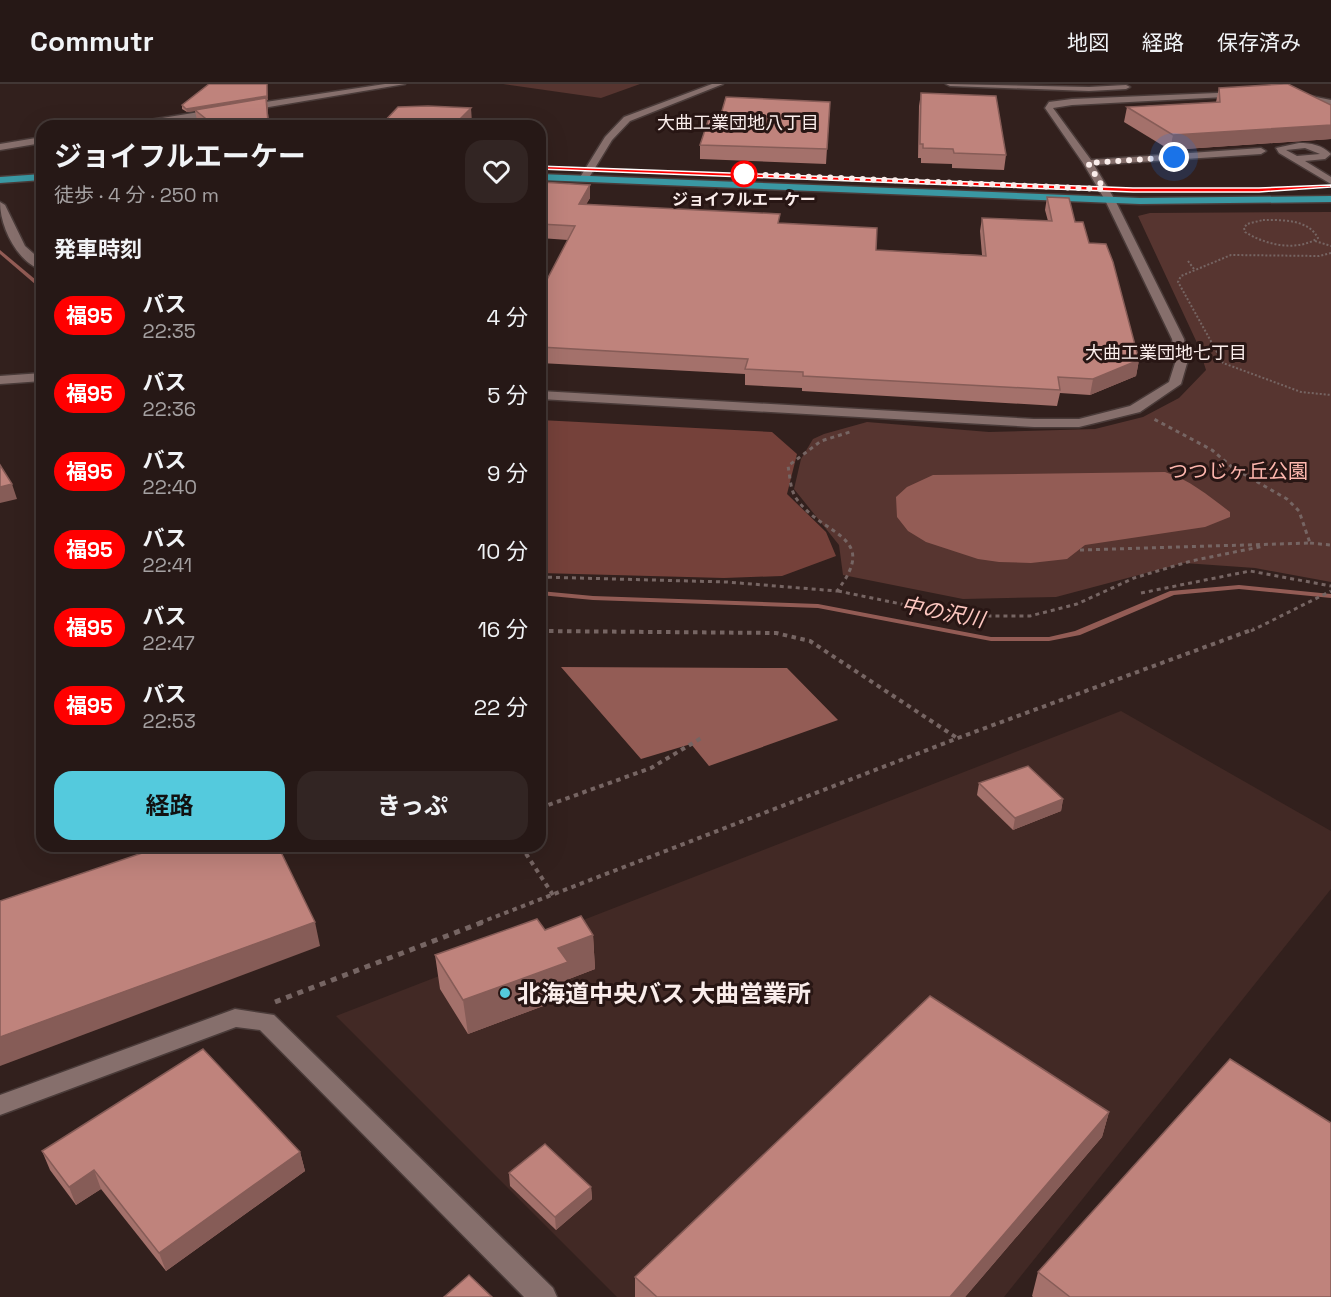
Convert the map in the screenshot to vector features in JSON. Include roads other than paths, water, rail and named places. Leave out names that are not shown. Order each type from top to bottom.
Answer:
[{"type":"main road","points":[[0,170],[36,167]]},
{"type":"main road","points":[[546,167],[1107,194],[1201,202],[1331,199]]},
{"type":"main road","points":[[0,180],[36,177]]},
{"type":"main road","points":[[546,177],[1107,194],[1133,190]]},
{"type":"main road","points":[[1144,190],[1302,188]]},
{"type":"street","points":[[237,110],[401,84]]},
{"type":"street","points":[[584,179],[608,139],[627,119],[719,84]]},
{"type":"street","points":[[950,84],[1089,89],[1134,87]]},
{"type":"street","points":[[1089,89],[1102,101]]},
{"type":"street","points":[[546,395],[1034,423],[1079,423],[1135,409],[1175,384],[1182,360],[1179,339],[1107,194],[1049,108],[1052,104],[1257,93]]},
{"type":"street","points":[[1290,94],[1331,103]]},
{"type":"street","points":[[169,120],[225,111]]},
{"type":"street","points":[[0,147],[36,141]]},
{"type":"street","points":[[1296,159],[1322,156],[1326,154],[1327,149],[1304,145],[1281,148],[1282,151],[1331,181]]},
{"type":"street","points":[[1088,163],[1261,152]]},
{"type":"street","points":[[0,205],[20,248],[36,262]]},
{"type":"street","points":[[0,380],[36,377]]},
{"type":"street","points":[[0,1105],[235,1018],[266,1021],[543,1297]]},
{"type":"waterway","name":"中の沢川","points":[[0,251],[36,283]]},
{"type":"waterway","name":"中の沢川","points":[[546,594],[593,598],[818,606],[991,639],[1049,639],[1077,633],[1173,593],[1239,587],[1331,596]]},
{"type":"place","name":"ジョイフルエーケー","points":[[744,174]]},
{"type":"place","name":"北海道中央バス 大曲営業所","points":[[505,993]]},
{"type":"district","name":"大曲工業団地八丁目","points":[[738,122]]},
{"type":"district","name":"大曲工業団地七丁目","points":[[1166,352]]},
{"type":"park label","name":"つつじヶ丘公園","points":[[1238,471]]}]
